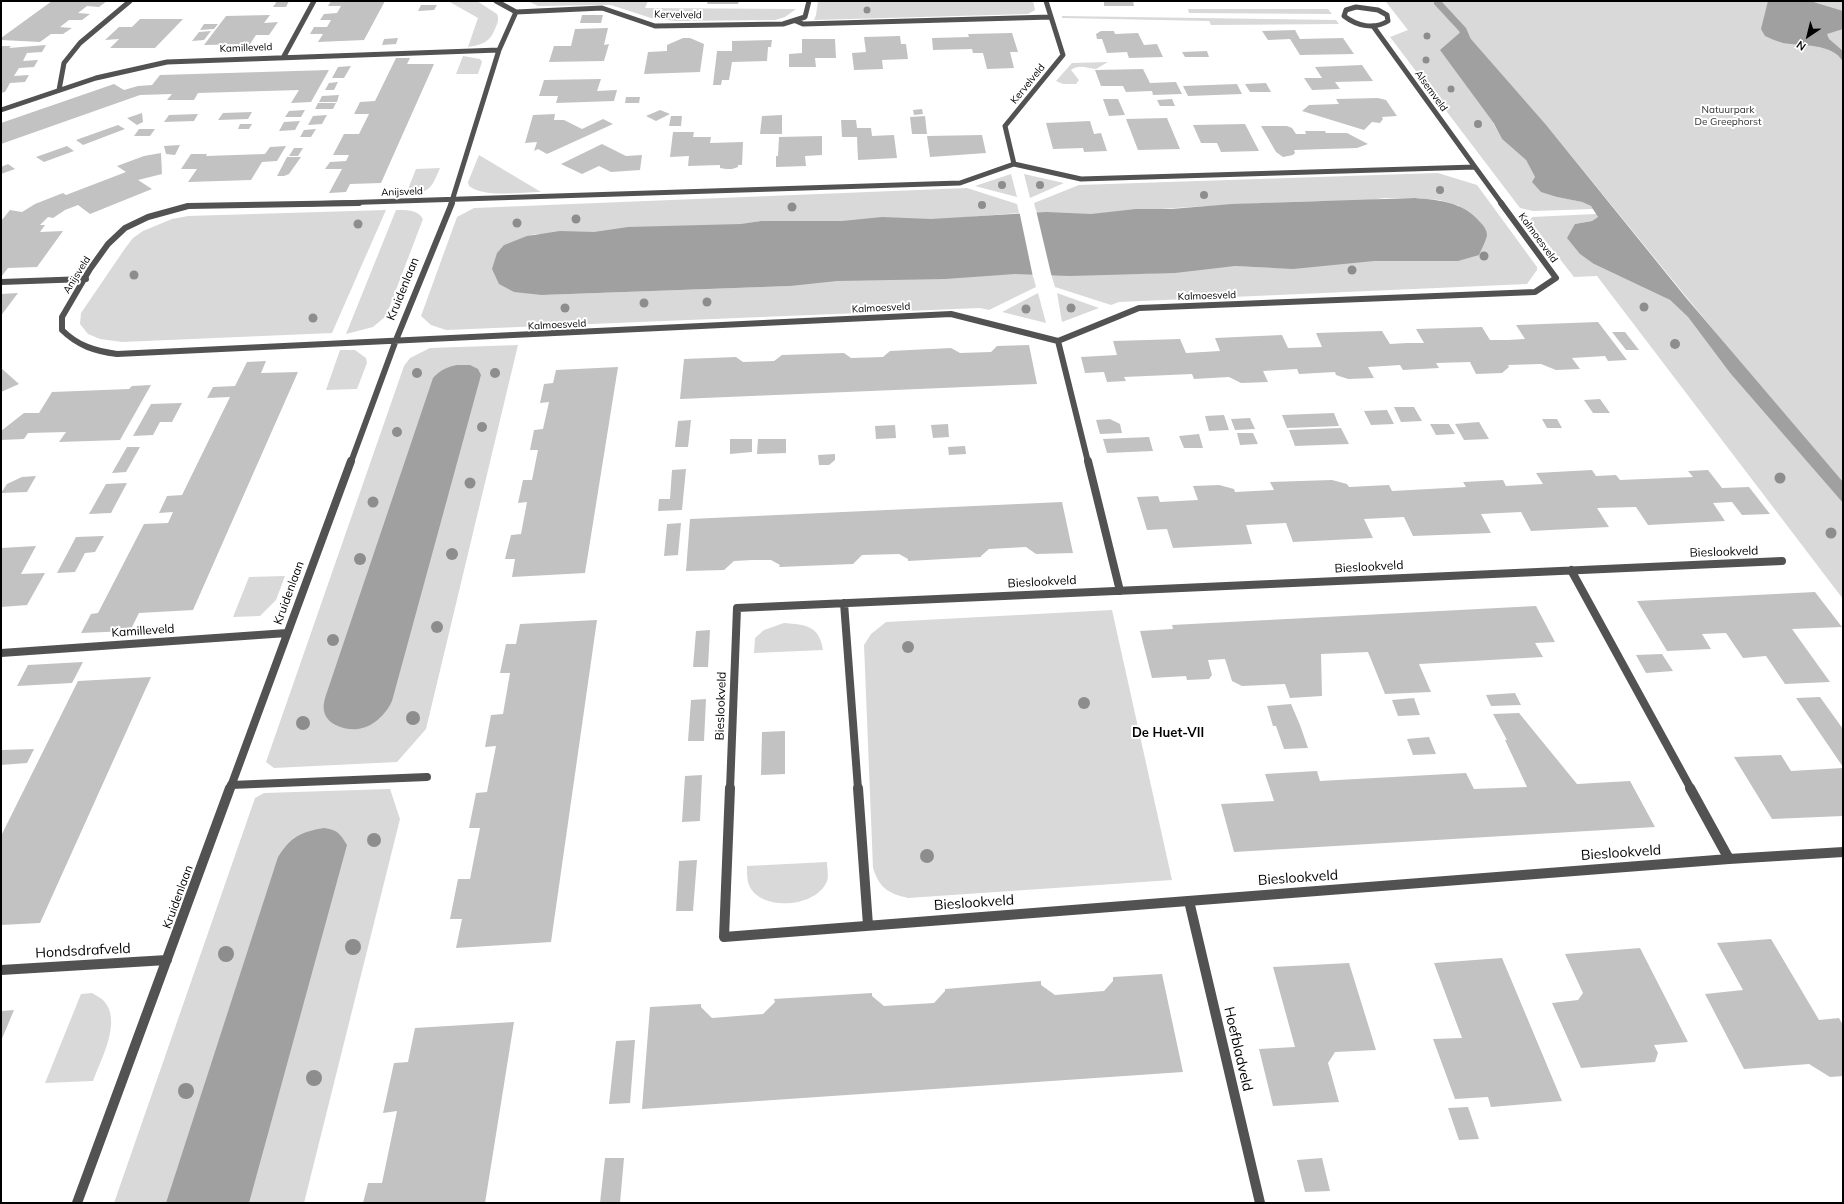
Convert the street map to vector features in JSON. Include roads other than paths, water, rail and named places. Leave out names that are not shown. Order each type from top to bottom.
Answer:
[{"type":"street","points":[[59,90],[64,63],[80,43],[130,1]]},
{"type":"street","points":[[283,58],[314,1]]},
{"type":"street","points":[[496,1],[516,12]]},
{"type":"street","points":[[796,21],[805,17],[809,1]]},
{"type":"street","name":"Kervelveld","points":[[1014,164],[1005,126],[1063,56],[1046,1]]},
{"type":"street","points":[[1355,1],[1359,7]]},
{"type":"street","points":[[1359,7],[1378,10],[1383,12],[1389,18],[1385,23],[1373,26],[1352,22],[1344,16],[1346,10],[1359,7]]},
{"type":"street","name":"Kervelveld","points":[[516,12],[602,8],[655,26],[783,24],[796,21],[803,24],[1052,17]]},
{"type":"street","name":"Kruidenlaan","points":[[77,1203],[396,340],[453,200],[499,50],[516,12]]},
{"type":"street","name":"Alsemveld","points":[[1373,26],[1475,167]]},
{"type":"street","name":"Kamilleveld","points":[[1,110],[96,78],[167,62],[499,50]]},
{"type":"street","points":[[453,200],[960,184],[1014,164],[1081,179],[1475,167]]},
{"type":"street","name":"Kalmoesveld","points":[[396,340],[951,314],[1058,341],[1139,308],[1535,292],[1556,278],[1475,167]]},
{"type":"street","name":"Anijsveld","points":[[396,340],[117,354],[92,351],[72,341],[62,330],[62,317],[110,240],[124,228],[167,209],[188,206],[453,200]]},
{"type":"street","points":[[1,282],[86,279]]},
{"type":"street","points":[[1058,341],[1120,590]]},
{"type":"street","name":"Bieslookveld","points":[[1782,561],[737,608],[724,937],[1729,859],[1843,852]]},
{"type":"street","points":[[1571,570],[1729,859]]},
{"type":"street","points":[[844,603],[868,925]]},
{"type":"street","name":"Kamilleveld","points":[[1,653],[287,633]]},
{"type":"street","points":[[231,785],[428,777]]},
{"type":"street","name":"Hoefbladveld","points":[[1189,901],[1260,1203]]},
{"type":"street","name":"Hondsdrafveld","points":[[1,970],[167,960]]},
{"type":"waterway","points":[[1437,2],[1463,30],[1471,49]]},
{"type":"district","name":"De Huet-VII","points":[[1168,733]]},
{"type":"park label","name":"Natuurpark De Greephorst","points":[[1728,116]]}]
